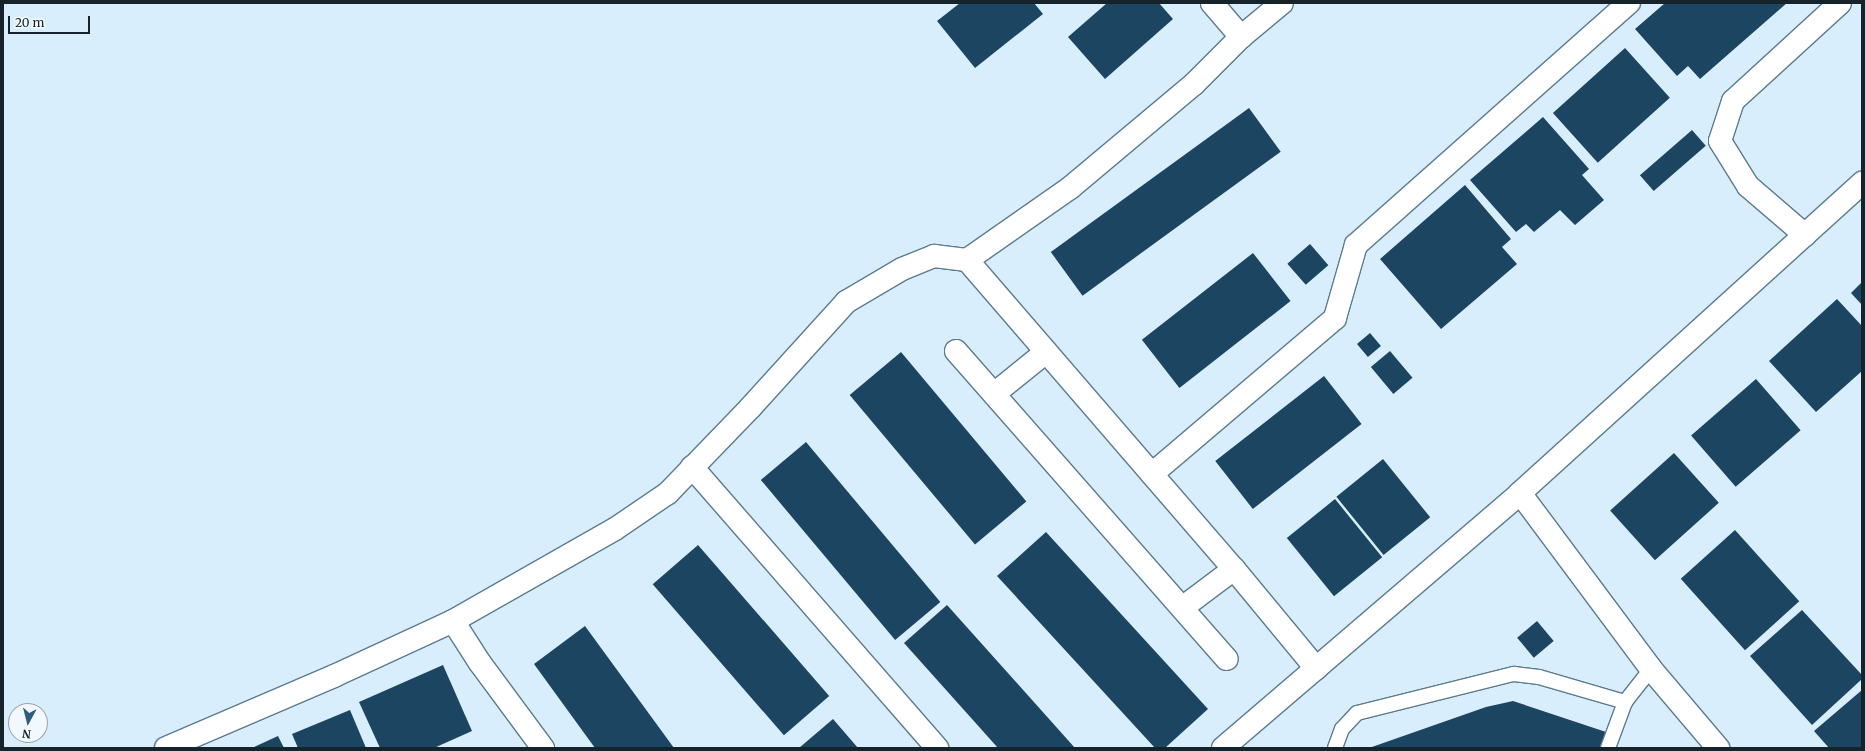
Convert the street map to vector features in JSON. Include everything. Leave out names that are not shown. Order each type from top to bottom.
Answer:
[{"type":"street","points":[[1212,3],[1240,37]]},
{"type":"street","points":[[166,748],[334,676],[453,621],[615,530],[668,493],[750,408],[846,302],[902,270],[934,256],[967,260],[1070,188],[1194,84],[1240,37],[1282,3]]},
{"type":"street","points":[[1152,474],[1335,318],[1356,245],[1629,3]]},
{"type":"street","points":[[1805,234],[1748,186],[1720,141],[1733,101],[1840,3]]},
{"type":"street","points":[[1223,748],[1520,493],[1862,183]]},
{"type":"street","points":[[967,260],[1234,569],[1316,668]]},
{"type":"street","points":[[956,351],[1227,659]]},
{"type":"street","points":[[994,394],[1046,352]]},
{"type":"street","points":[[692,467],[937,748]]},
{"type":"street","points":[[1520,493],[1651,669],[1718,748]]},
{"type":"street","points":[[1182,608],[1234,569]]},
{"type":"street","points":[[453,621],[480,663],[543,748]]},
{"type":"lane","points":[[1608,748],[1625,702],[1651,669]]},
{"type":"lane","points":[[1335,748],[1342,729],[1357,713],[1514,674],[1539,677],[1625,702]]},
{"type":"building","points":[[960,3],[1034,3],[1043,14],[975,68],[937,21]]},
{"type":"building","points":[[1107,3],[1159,3],[1173,19],[1105,79],[1068,37]]},
{"type":"building","points":[[1665,3],[1787,3],[1700,79],[1688,66],[1677,76],[1635,29]]},
{"type":"building","points":[[1625,48],[1670,98],[1598,163],[1553,113]]},
{"type":"building","points":[[1249,108],[1281,152],[1083,296],[1051,252]]},
{"type":"building","points":[[1543,117],[1589,169],[1582,175],[1604,200],[1575,225],[1560,210],[1534,232],[1526,224],[1516,232],[1470,180]]},
{"type":"building","points":[[1692,130],[1706,146],[1654,191],[1640,175]]},
{"type":"building","points":[[1465,185],[1511,239],[1502,247],[1517,264],[1441,329],[1380,259]]},
{"type":"building","points":[[1310,244],[1328,265],[1306,285],[1287,264]]},
{"type":"building","points":[[1253,253],[1291,301],[1179,388],[1142,340]]},
{"type":"building","points":[[1862,282],[1862,305],[1851,293]]},
{"type":"building","points":[[1837,299],[1862,326],[1862,371],[1816,412],[1769,361]]},
{"type":"building","points":[[1370,333],[1381,346],[1368,357],[1357,344]]},
{"type":"building","points":[[1390,351],[1412,378],[1393,394],[1371,367]]},
{"type":"building","points":[[901,352],[1026,501],[975,544],[850,395]]},
{"type":"building","points":[[1324,376],[1362,424],[1253,509],[1215,461]]},
{"type":"building","points":[[1756,379],[1801,430],[1736,487],[1691,435]]},
{"type":"building","points":[[806,442],[940,602],[895,640],[761,480]]},
{"type":"building","points":[[1674,453],[1719,503],[1655,560],[1610,511]]},
{"type":"building","points":[[1383,459],[1430,517],[1384,555],[1336,497]]},
{"type":"building","points":[[1335,499],[1382,557],[1334,596],[1287,538]]},
{"type":"building","points":[[1735,530],[1799,601],[1745,650],[1681,579]]},
{"type":"building","points":[[1046,532],[1208,709],[1165,748],[1155,748],[997,576]]},
{"type":"building","points":[[698,545],[829,696],[784,735],[653,584]]},
{"type":"building","points":[[947,605],[1075,748],[998,748],[904,643]]},
{"type":"building","points":[[1802,610],[1862,675],[1862,679],[1812,725],[1750,656]]},
{"type":"building","points":[[1537,621],[1554,641],[1534,658],[1517,638]]},
{"type":"building","points":[[585,626],[674,748],[595,748],[534,664]]},
{"type":"building","points":[[443,665],[472,731],[434,748],[380,748],[359,702]]},
{"type":"building","points":[[1862,690],[1862,748],[1829,748],[1814,731]]},
{"type":"building","points":[[1513,701],[1606,732],[1600,748],[1369,748],[1486,707]]},
{"type":"building","points":[[350,710],[366,748],[298,748],[292,734]]},
{"type":"building","points":[[833,719],[858,748],[799,748]]},
{"type":"building","points":[[278,736],[284,748],[252,748]]}]
